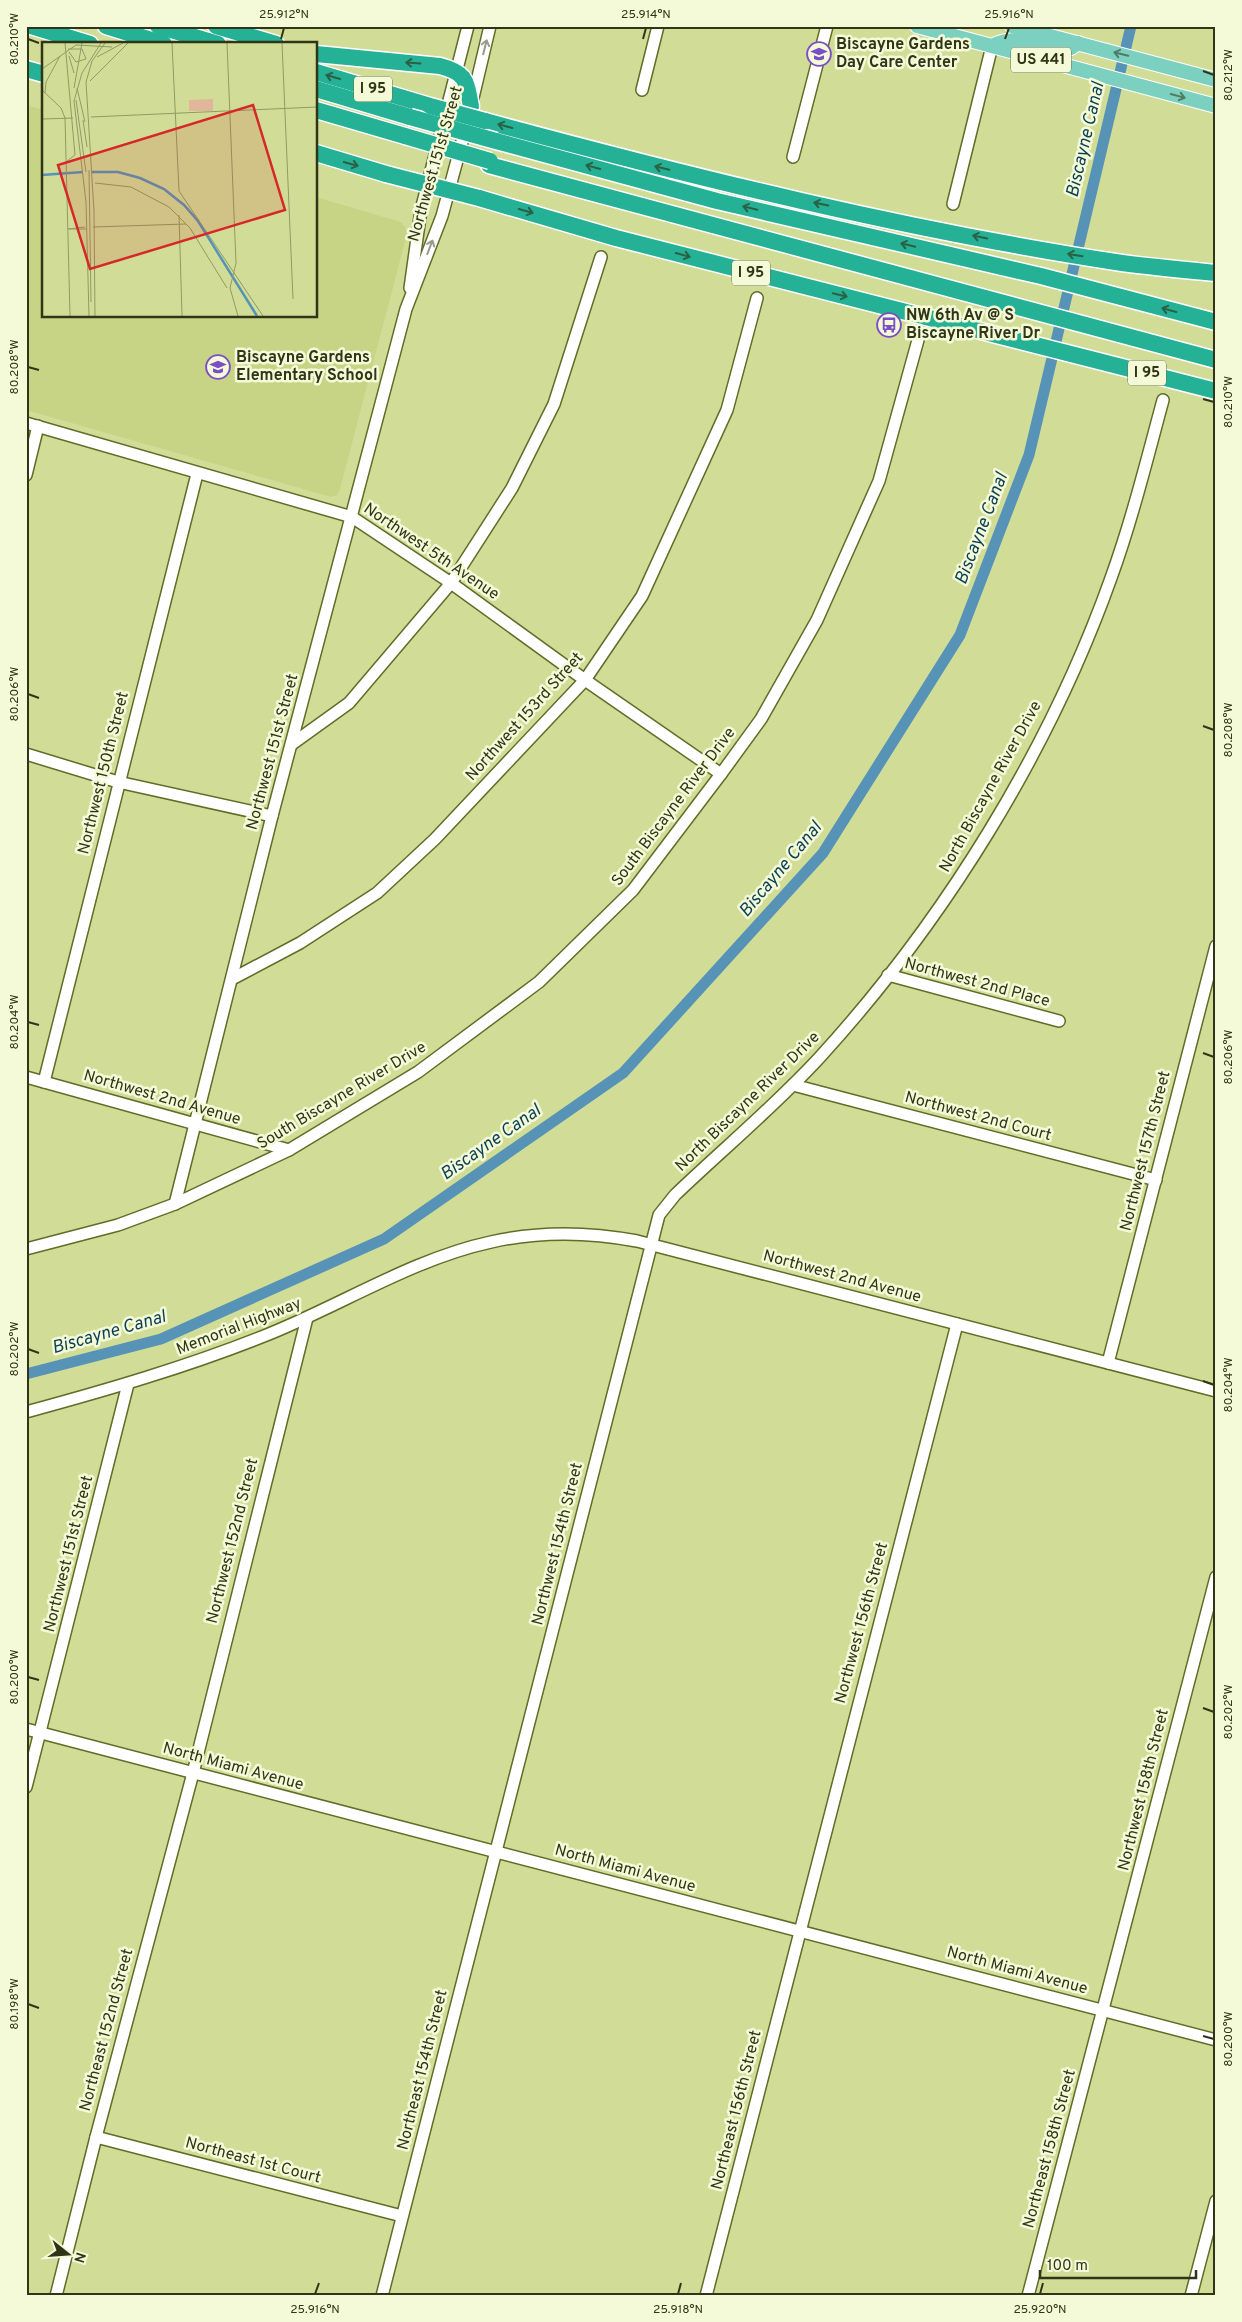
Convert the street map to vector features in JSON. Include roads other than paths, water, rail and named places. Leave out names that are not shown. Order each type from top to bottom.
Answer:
[{"type":"highway","points":[[30,26],[83,42]]},
{"type":"highway","points":[[106,26],[158,42]]},
{"type":"highway","points":[[158,26],[211,42]]},
{"type":"highway","points":[[216,26],[269,42]]},
{"type":"highway","points":[[318,54],[440,66],[456,70],[465,79],[471,106]]},
{"type":"highway","points":[[26,69],[42,73]]},
{"type":"highway","name":"I 95","points":[[318,73],[430,106],[626,159],[745,187],[913,224],[1028,246],[1123,263],[1214,273]]},
{"type":"highway","points":[[318,90],[410,117],[717,201],[1041,276],[1216,322]]},
{"type":"highway","points":[[318,111],[490,163],[1033,308],[1216,354]]},
{"type":"highway","points":[[318,115],[405,138]]},
{"type":"highway","name":"I 95","points":[[318,154],[635,242],[1216,391]]},
{"type":"highway","points":[[1087,322],[1216,360]]},
{"type":"highway","points":[[1161,377],[1182,376],[1216,385]]},
{"type":"main road","name":"US 441","points":[[918,26],[1216,106]]},
{"type":"main road","name":"US 441","points":[[1012,26],[1216,80]]},
{"type":"main road","points":[[992,46],[1004,40],[1014,38],[1063,49],[1071,48],[1078,43]]},
{"type":"street","name":"Northwest 151st Street","points":[[175,1204],[272,816],[406,310],[421,210],[468,26]]},
{"type":"street","name":"Northwest 151st Street","points":[[406,310],[442,216],[490,26]]},
{"type":"street","points":[[642,90],[658,26]]},
{"type":"street","points":[[794,156],[827,26]]},
{"type":"street","points":[[953,204],[992,46]]},
{"type":"street","points":[[421,210],[442,216]]},
{"type":"street","points":[[292,744],[349,703],[451,583],[512,488],[554,404],[601,257]]},
{"type":"street","name":"Northwest 153rd Street","points":[[232,979],[300,943],[377,893],[435,839],[585,680],[642,596],[727,410],[757,298]]},
{"type":"street","name":"South Biscayne River Drive","points":[[26,1249],[118,1225],[175,1204],[289,1150],[418,1072],[539,982],[633,890],[761,719],[817,620],[879,481],[918,340]]},
{"type":"street","name":"North Biscayne River Drive","points":[[651,1244],[659,1215],[669,1201],[793,1085],[836,1039],[937,911],[978,848],[1056,705],[1086,642],[1112,577],[1164,400]]},
{"type":"street","points":[[26,475],[32,424]]},
{"type":"street","name":"Northwest 5th Avenue","points":[[32,424],[197,474],[352,517],[451,583],[585,680],[721,774]]},
{"type":"street","name":"Northwest 150th Street","points":[[44,1082],[197,474]]},
{"type":"street","points":[[26,754],[118,782],[272,816]]},
{"type":"street","name":"Northwest 157th Street","points":[[1108,1363],[1216,946]]},
{"type":"street","name":"Northwest 2nd Place","points":[[888,975],[1059,1021]]},
{"type":"street","name":"Northwest 2nd Avenue","points":[[26,1077],[289,1150]]},
{"type":"street","name":"Northwest 2nd Court","points":[[793,1085],[1156,1180]]},
{"type":"street","name":"Northwest 2nd Avenue","points":[[456,1252],[489,1242],[538,1235],[597,1235],[651,1244],[1216,1391]]},
{"type":"street","name":"Northwest 154th Street","points":[[496,1852],[651,1244]]},
{"type":"street","name":"Memorial Highway","points":[[26,1412],[128,1384],[229,1350],[307,1318],[456,1252]]},
{"type":"street","name":"Northwest 152nd Street","points":[[193,1773],[307,1318]]},
{"type":"street","name":"Northwest 156th Street","points":[[800,1932],[957,1324]]},
{"type":"street","name":"Northwest 151st Street","points":[[26,1787],[128,1384]]},
{"type":"street","name":"Northwest 158th Street","points":[[1104,2011],[1216,1577]]},
{"type":"street","name":"North Miami Avenue","points":[[26,1729],[1216,2040]]},
{"type":"street","name":"Northeast 152nd Street","points":[[56,2296],[96,2137],[193,1773]]},
{"type":"street","name":"Northeast 154th Street","points":[[382,2296],[496,1852]]},
{"type":"street","name":"Northeast 156th Street","points":[[706,2296],[800,1932]]},
{"type":"street","name":"Northeast 158th Street","points":[[1028,2296],[1104,2011]]},
{"type":"street","name":"Northeast 1st Court","points":[[96,2137],[402,2216]]},
{"type":"street","points":[[1191,2296],[1216,2202]]},
{"type":"waterway","name":"Biscayne Canal","points":[[26,1374],[161,1339],[384,1239],[623,1073],[823,853],[960,635],[1029,455],[1131,26]]},
{"type":"place","name":"Biscayne Gardens Day Care Center","points":[[819,54]]},
{"type":"place","name":"NW 6th Av @ S Biscayne River Dr","points":[[889,325]]},
{"type":"place","name":"Biscayne Gardens Elementary School","points":[[218,367]]}]
